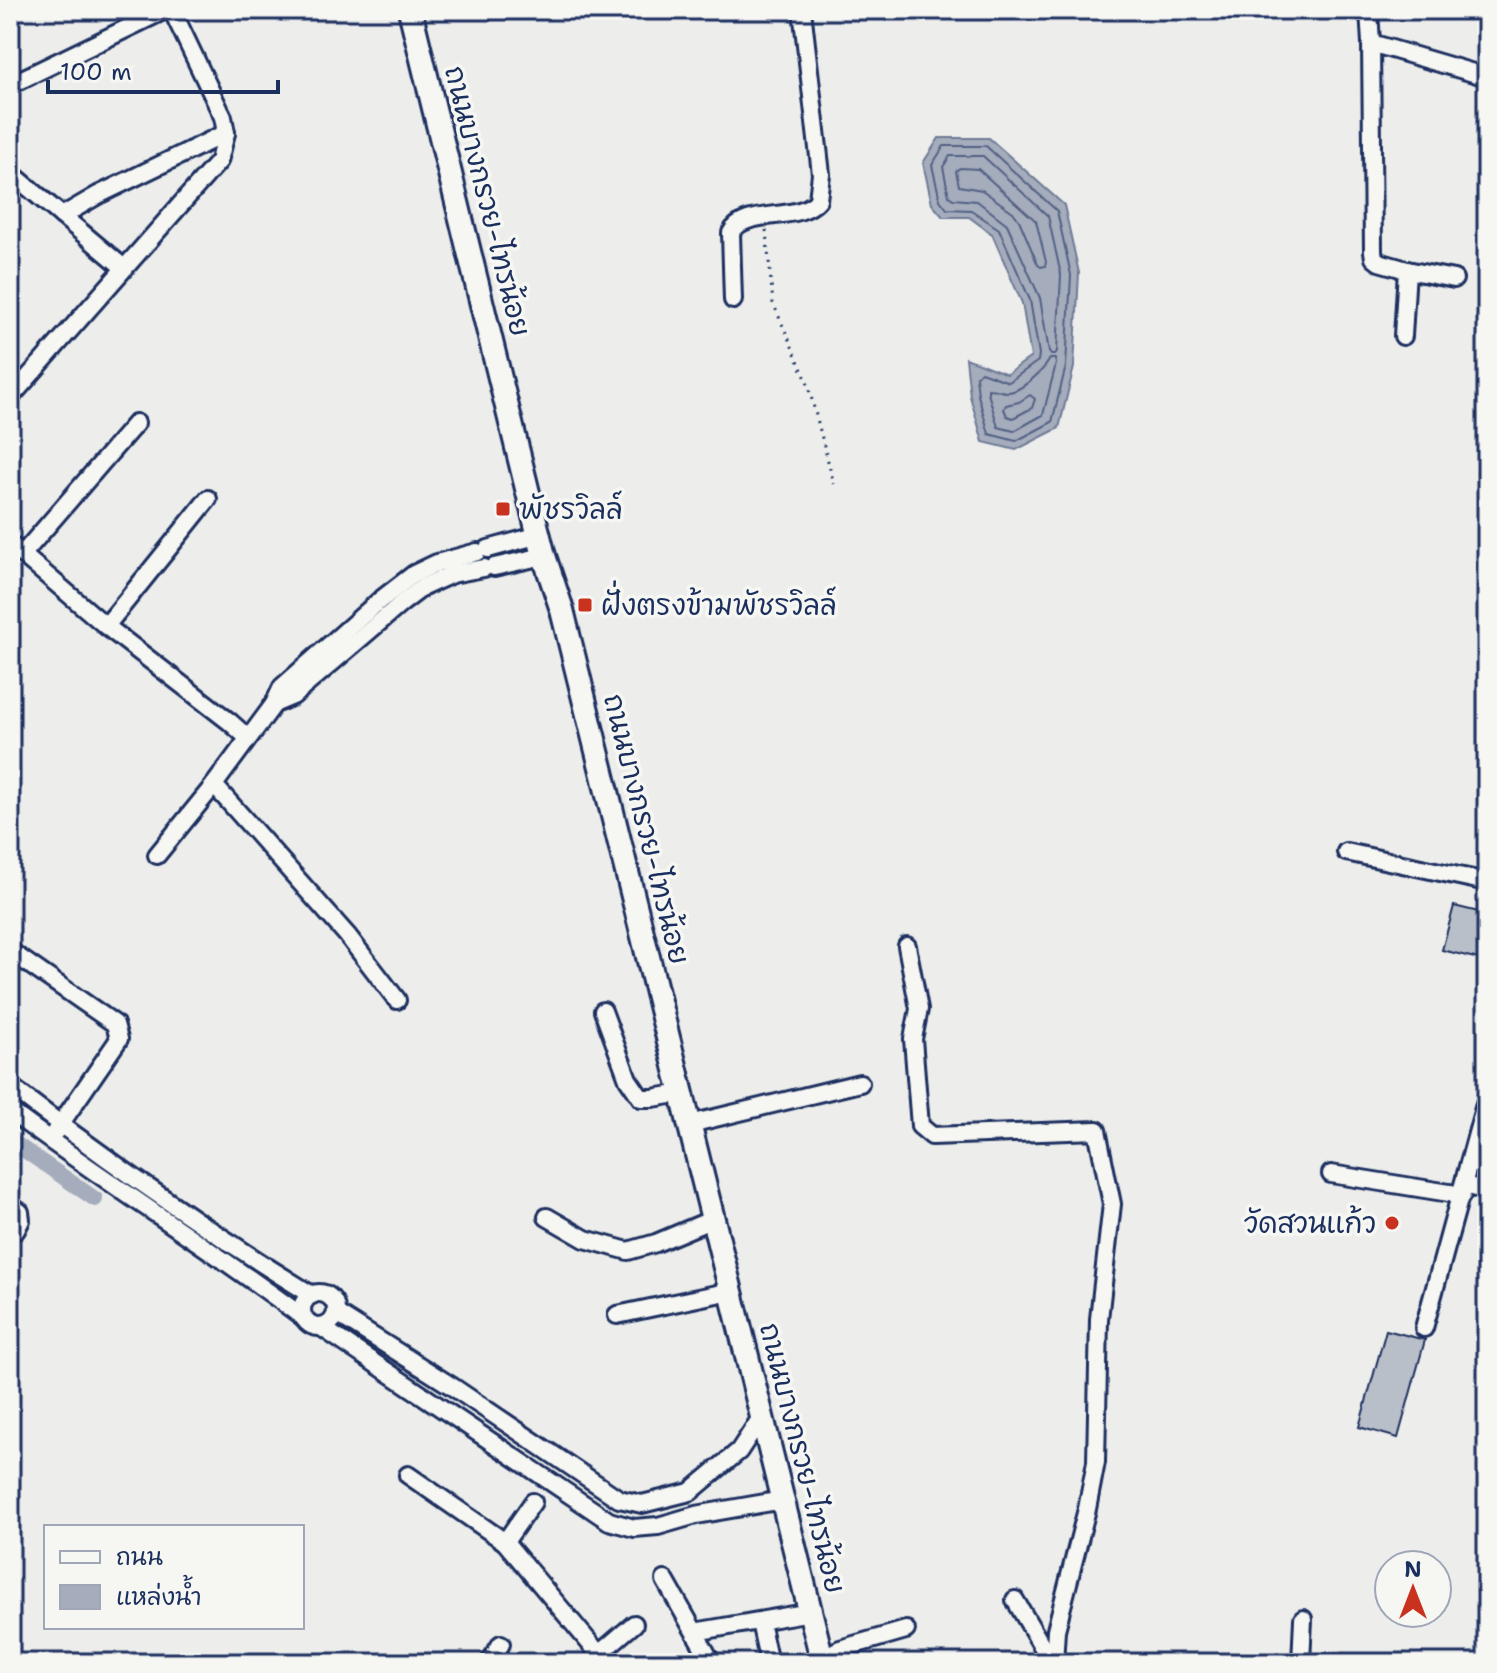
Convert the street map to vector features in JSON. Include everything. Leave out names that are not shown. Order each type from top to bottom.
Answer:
[{"type":"main road","name":"ถนนบางกรวย-ไทรน้อย","points":[[410,10],[541,546],[562,610],[823,1660]]},
{"type":"street","points":[[10,85],[165,10]]},
{"type":"street","points":[[10,398],[219,161],[226,133],[223,117],[172,10]]},
{"type":"street","points":[[733,300],[731,233],[735,227],[809,208],[818,200],[821,174],[802,10]]},
{"type":"street","points":[[1369,10],[1374,258],[1407,270],[1454,279]]},
{"type":"street","points":[[1371,43],[1487,77]]},
{"type":"street","points":[[62,216],[98,195],[226,133]]},
{"type":"street","points":[[10,172],[124,268]]},
{"type":"street","points":[[1403,336],[1407,270]]},
{"type":"street","points":[[136,423],[16,550],[248,738]]},
{"type":"street","points":[[106,626],[208,499]]},
{"type":"street","points":[[157,855],[274,704],[293,696],[402,603],[437,563],[483,550],[541,546]]},
{"type":"street","points":[[419,580],[489,567],[541,546]]},
{"type":"street","points":[[214,785],[347,935],[397,1000]]},
{"type":"street","points":[[1346,852],[1487,882]]},
{"type":"street","points":[[907,946],[919,1009],[913,1039],[920,1126],[932,1136],[1097,1130],[1112,1204],[1099,1319],[1096,1462],[1056,1630],[1053,1663]]},
{"type":"street","points":[[10,951],[115,1024],[119,1039],[48,1140]]},
{"type":"street","points":[[603,1011],[628,1079],[641,1098],[682,1093]]},
{"type":"street","points":[[690,1124],[860,1083]]},
{"type":"street","points":[[10,1086],[242,1262],[314,1326],[321,1327],[609,1521],[634,1528],[783,1500]]},
{"type":"street","points":[[1424,1328],[1487,1097]]},
{"type":"street","points":[[10,1111],[48,1140],[242,1262],[312,1295],[330,1297],[336,1313],[331,1322],[321,1327]]},
{"type":"street","points":[[1331,1174],[1487,1191]]},
{"type":"street","points":[[10,1205],[20,1212],[21,1220],[16,1230],[10,1232]]},
{"type":"street","points":[[547,1217],[585,1239],[628,1251],[713,1219]]},
{"type":"street","points":[[617,1315],[731,1291]]},
{"type":"street","points":[[304,1318],[303,1305],[312,1295]]},
{"type":"street","points":[[336,1313],[453,1387],[619,1499],[642,1504],[690,1492],[739,1451],[762,1416]]},
{"type":"street","points":[[437,1405],[453,1387]]},
{"type":"street","points":[[552,1484],[567,1464]]},
{"type":"street","points":[[408,1475],[505,1542],[595,1658],[634,1624]]},
{"type":"street","points":[[690,1492],[696,1515]]},
{"type":"street","points":[[505,1542],[533,1502]]},
{"type":"street","points":[[665,1580],[712,1663]]},
{"type":"street","points":[[1015,1600],[1053,1663]]},
{"type":"street","points":[[696,1634],[811,1612]]},
{"type":"street","points":[[1301,1663],[1303,1619]]},
{"type":"street","points":[[760,1622],[769,1663]]},
{"type":"street","points":[[823,1660],[840,1649],[906,1630]]},
{"type":"street","points":[[489,1663],[501,1644]]},
{"type":"path","points":[[764,218],[773,303],[807,381],[834,484]]},
{"type":"water","points":[[939,138],[989,138],[1064,205],[1079,273],[1074,367],[1059,428],[1016,450],[983,442],[970,396],[966,358],[1007,374],[1031,357],[1022,303],[992,234],[969,217],[943,217],[932,204],[923,163]]},
{"type":"building","points":[[1454,906],[1487,914],[1487,961],[1442,950]]},
{"type":"building","points":[[1386,1330],[1425,1340],[1398,1438],[1359,1427]]},
{"type":"waterway","points":[[10,1140],[95,1199]]},
{"type":"place","name":"พัชรวิลล์","points":[[503,509]]},
{"type":"place","name":"ฝั่งตรงข้ามพัชรวิลล์","points":[[585,605]]},
{"type":"place","name":"วัดสวนแก้ว","points":[[1392,1223]]}]
